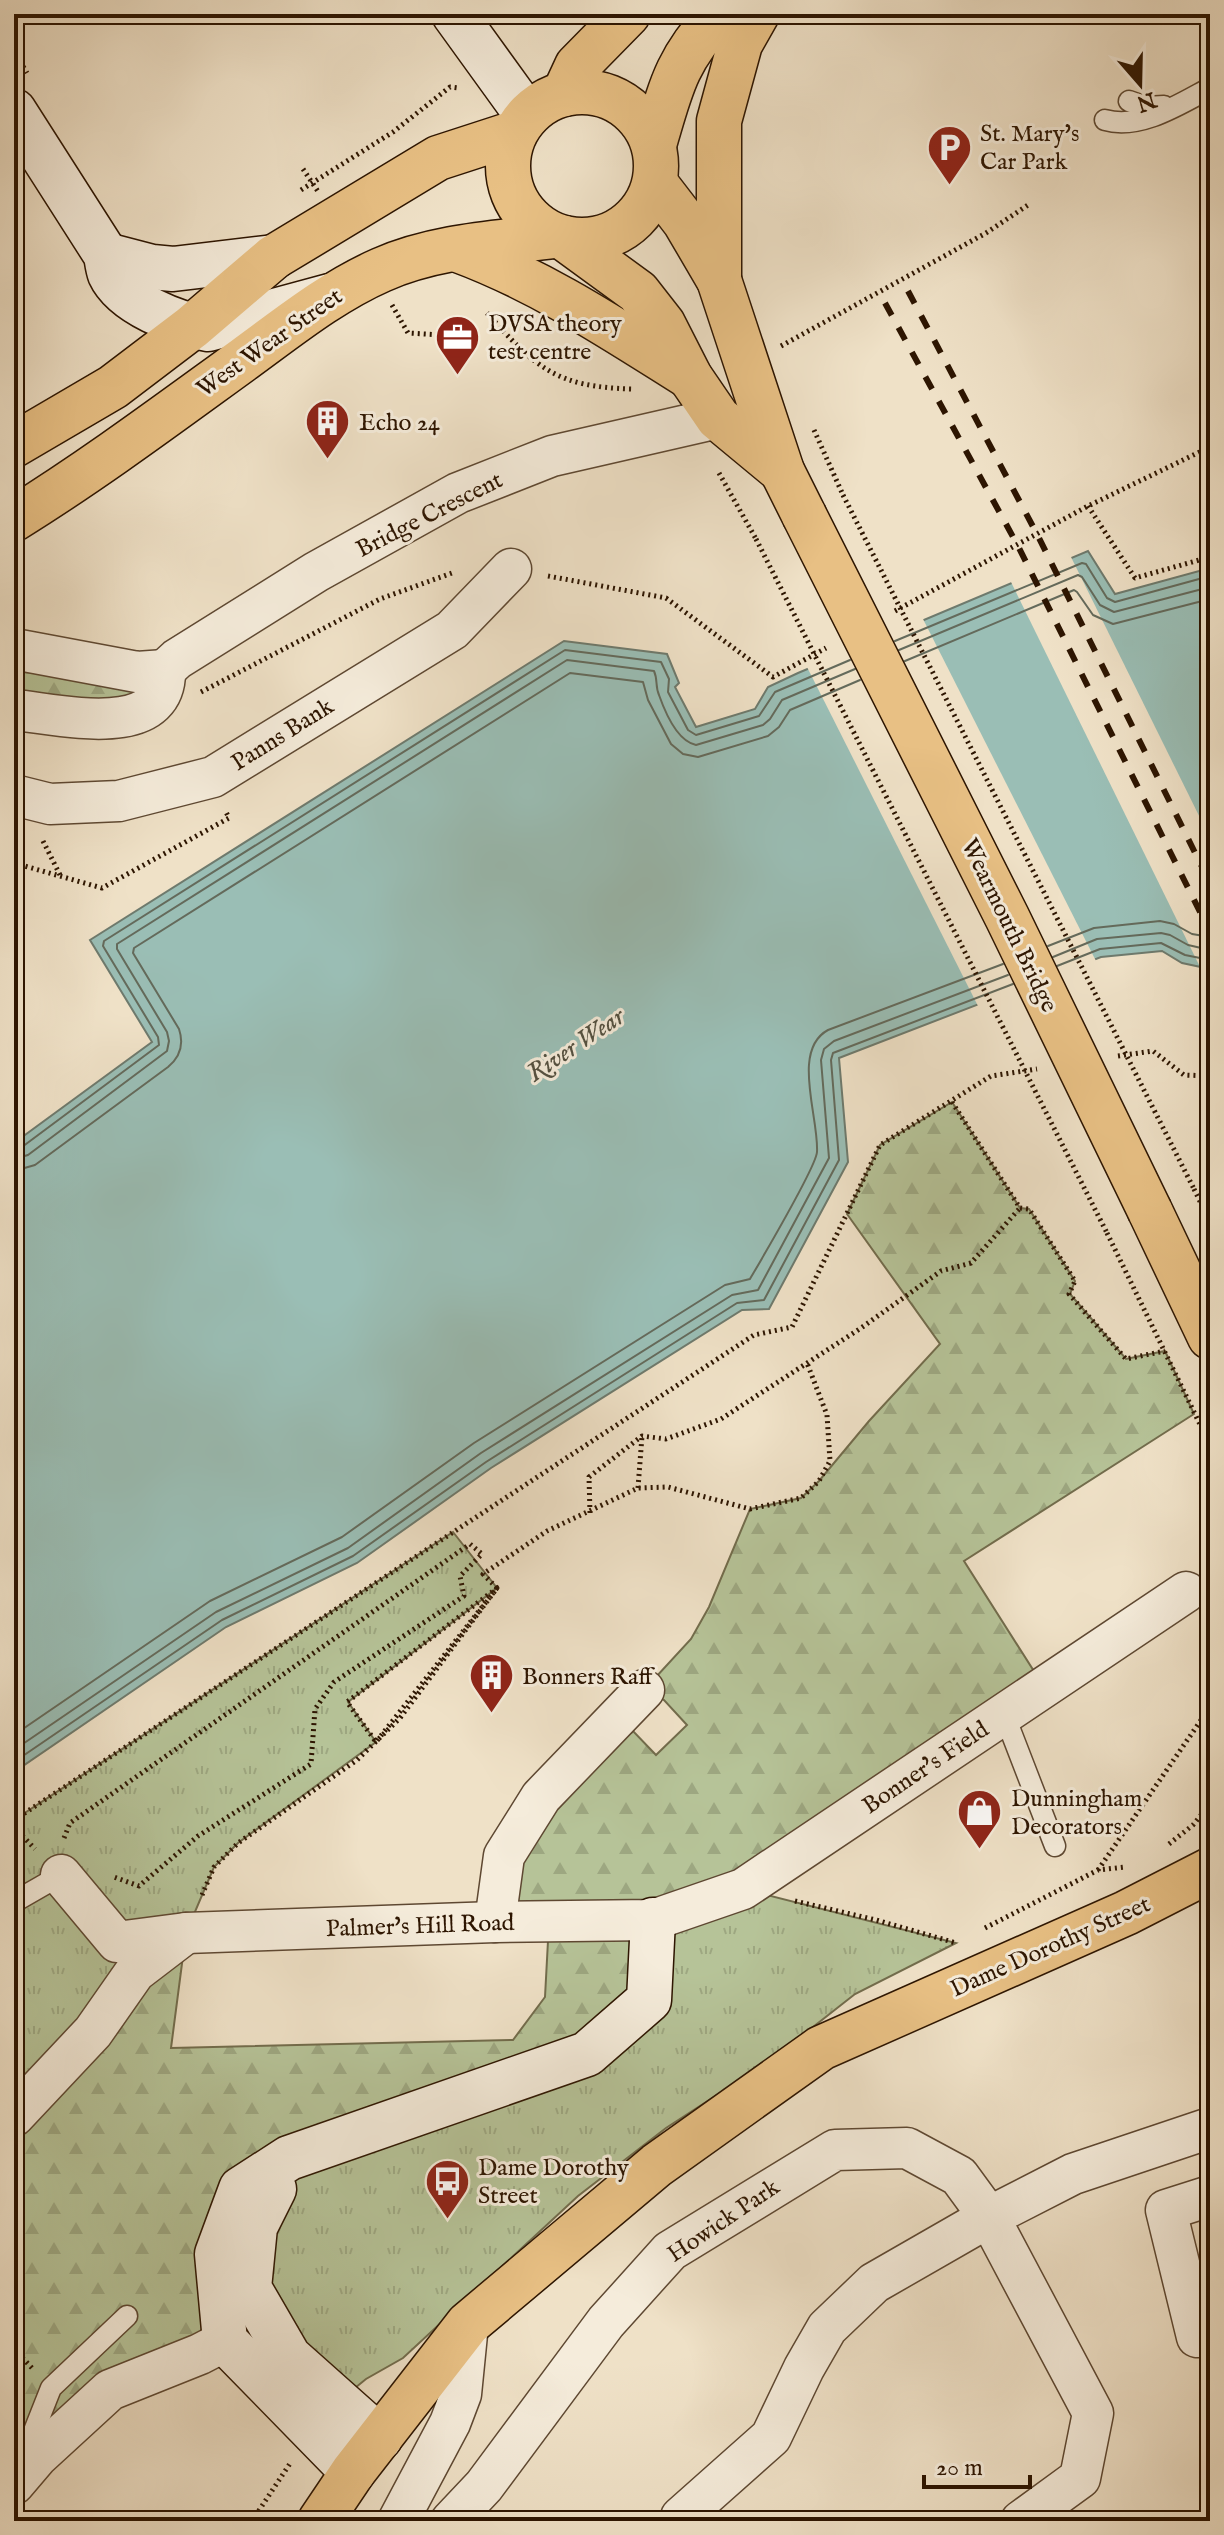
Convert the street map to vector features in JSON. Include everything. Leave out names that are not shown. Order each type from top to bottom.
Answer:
[{"type":"main road","points":[[628,14],[535,114],[508,157],[511,189],[518,205],[532,221],[638,292],[663,324],[690,377],[701,421],[782,471]]},
{"type":"main road","points":[[559,237],[582,241],[616,233],[645,206],[673,79],[696,39],[719,14]]},
{"type":"main road","points":[[719,280],[719,121],[740,44],[757,14]]},
{"type":"main road","points":[[16,443],[113,387],[192,327],[274,257],[438,158],[581,91],[616,99],[645,125],[655,164],[719,280]]},
{"type":"main road","name":"West Wear Street","points":[[14,519],[90,472],[332,296],[382,270],[414,258],[455,249],[559,237]]},
{"type":"main road","points":[[455,249],[494,263],[565,298],[690,377]]},
{"type":"main road","name":"Wearmouth Bridge","points":[[719,280],[782,471],[1007,917],[1210,1337]]},
{"type":"main road","name":"Dame Dorothy Street","points":[[320,2521],[353,2472],[468,2324],[657,2165],[821,2048],[1126,1913],[1210,1870]]},
{"type":"street","points":[[454,14],[535,114]]},
{"type":"street","points":[[22,94],[106,255],[110,275],[137,304],[192,327],[208,329],[332,296]]},
{"type":"street","points":[[106,255],[173,269],[274,257]]},
{"type":"street","name":"Bridge Crescent","points":[[171,664],[316,572],[458,493],[552,456],[701,421]]},
{"type":"street","name":"Panns Bank","points":[[14,795],[50,804],[119,801],[213,777],[452,630],[511,569]]},
{"type":"street","points":[[14,649],[137,672],[171,664],[160,697],[147,709],[131,717],[112,719],[14,710]]},
{"type":"street","name":"Bonner's Field","points":[[653,1920],[743,1889],[1186,1592]]},
{"type":"street","points":[[495,1922],[504,1856],[541,1797],[644,1690]]},
{"type":"street","name":"Palmer's Hill Road","points":[[61,1875],[117,1942],[186,1933],[653,1920]]},
{"type":"street","points":[[353,2472],[225,2341],[217,2254],[241,2189],[289,2158],[587,2054],[649,2000],[653,1920]]},
{"type":"street","points":[[14,2116],[93,2032],[135,1972],[186,1933]]},
{"type":"street","points":[[681,2517],[771,2437],[827,2328],[874,2283],[989,2217],[1073,2174],[1210,2128]]},
{"type":"street","name":"Howick Park","points":[[451,2521],[484,2486],[606,2322],[670,2251],[835,2150],[907,2148],[959,2176],[989,2217],[1093,2413],[1080,2478],[1021,2521]]},
{"type":"street","points":[[289,2158],[255,2227],[249,2288],[289,2357],[380,2438]]},
{"type":"street","points":[[1210,2196],[1166,2210],[1197,2337],[1210,2334]]},
{"type":"street","points":[[398,2521],[450,2423],[461,2394],[468,2324]]},
{"type":"street","points":[[25,2471],[110,2390],[225,2341]]},
{"type":"lane","points":[[1129,101],[1146,107],[1161,107],[1200,93]]},
{"type":"lane","points":[[1105,120],[1116,123],[1146,118],[1200,93]]},
{"type":"lane","points":[[1004,1714],[1055,1846]]},
{"type":"lane","points":[[14,1902],[61,1875]]},
{"type":"lane","points":[[25,2471],[34,2431],[51,2388],[127,2316]]},
{"type":"path","points":[[14,51],[22,94]]},
{"type":"path","points":[[290,198],[393,132],[450,87]]},
{"type":"path","points":[[303,169],[319,193]]},
{"type":"path","points":[[776,348],[986,233],[1028,205]]},
{"type":"path","points":[[389,300],[408,333],[459,336],[463,359]]},
{"type":"path","points":[[487,313],[519,349],[552,374],[596,388],[640,389]]},
{"type":"path","points":[[701,421],[721,475],[1107,1233],[1210,1445]]},
{"type":"path","points":[[843,495],[1210,1222]]},
{"type":"path","points":[[1088,506],[1135,578],[1210,557]]},
{"type":"path","points":[[171,664],[194,695],[380,599],[476,565],[511,569]]},
{"type":"path","points":[[14,863],[102,888],[229,818],[213,777]]},
{"type":"path","points":[[42,837],[60,876]]},
{"type":"path","points":[[1108,1058],[1153,1051],[1184,1075],[1210,1076]]},
{"type":"path","points":[[14,1820],[754,1335],[792,1327],[880,1145],[991,1076],[1049,1067]]},
{"type":"path","points":[[952,1102],[1020,1208]]},
{"type":"path","points":[[1020,1208],[1029,1209],[1075,1281],[1069,1294],[1126,1359],[1165,1351]]},
{"type":"path","points":[[589,1513],[589,1477],[642,1436],[666,1439],[721,1419],[941,1271],[971,1263],[1020,1208]]},
{"type":"path","points":[[497,1588],[483,1574],[547,1531],[638,1488],[668,1487],[750,1509],[801,1498],[819,1481],[830,1461],[827,1415],[807,1363]]},
{"type":"path","points":[[638,1488],[642,1436]]},
{"type":"path","points":[[470,1544],[482,1554],[460,1576],[464,1596],[334,1682],[315,1709],[311,1764],[198,1836],[139,1886],[94,1870],[61,1875],[63,1842],[70,1823],[470,1544]]},
{"type":"path","points":[[186,1933],[214,1867],[238,1843],[357,1760],[376,1742],[400,1718],[497,1588]]},
{"type":"path","points":[[376,1742],[347,1702],[497,1588]]},
{"type":"path","name":"Dame Dorothy Street","points":[[1134,1863],[1122,1868],[1098,1870],[1210,1707]]},
{"type":"path","points":[[1169,1844],[1193,1825],[1210,1804]]},
{"type":"path","points":[[743,1889],[876,1920],[956,1943]]},
{"type":"path","points":[[252,2521],[284,2473]]},
{"type":"green space","points":[[14,649],[160,697],[14,710]]},
{"type":"green space","points":[[952,1102],[1020,1208],[1029,1209],[1075,1281],[1070,1294],[1126,1359],[1165,1351],[1194,1414],[964,1561],[1044,1687],[654,1920],[649,2000],[587,2054],[289,2158],[225,2341],[14,2462],[14,2117],[186,1933],[171,2048],[513,2040],[545,1997],[549,1922],[495,1922],[541,1797],[633,1731],[656,1755],[687,1725],[664,1700],[644,1690],[691,1639],[709,1607],[750,1509],[801,1498],[940,1344],[847,1214],[880,1145]]},
{"type":"green space","points":[[453,1532],[497,1588],[348,1702],[376,1742],[238,1843],[214,1867],[186,1933],[14,2118],[14,1820]]},
{"type":"green space","points":[[743,1889],[956,1943],[855,1994],[771,2060],[666,2128],[578,2196],[403,2358],[366,2379],[339,2401],[289,2357],[255,2227],[289,2158],[587,2054],[653,1920]]},
{"type":"water","name":"River Wear","points":[[1088,551],[1115,594],[1210,568],[1210,969],[1182,963],[1162,951],[1101,957],[839,1058],[848,1162],[769,1309],[742,1310],[491,1468],[357,1563],[226,1627],[14,1772],[14,1143],[152,1042],[90,940],[564,641],[667,654],[679,683],[675,687],[696,727],[755,709],[768,687]]},
{"type":"pier","points":[[1070,555],[1210,838],[1210,973],[1202,971],[1010,580]]},
{"type":"pier","points":[[922,617],[1097,963],[980,1010],[806,665]]},
{"type":"railway","points":[[908,291],[1038,536],[1210,883]]},
{"type":"railway","points":[[885,303],[1018,546],[1210,932]]},
{"type":"place","name":"St. Mary's Car Park","points":[[949,186]]},
{"type":"place","name":"DVSA theory test centre","points":[[457,376]]},
{"type":"place","name":"Echo 24","points":[[328,461]]},
{"type":"place","name":"Bonners Raff","points":[[491,1715]]},
{"type":"place","name":"Dunningham Decorators","points":[[980,1851]]},
{"type":"place","name":"Dame Dorothy Street","points":[[447,2220]]}]
